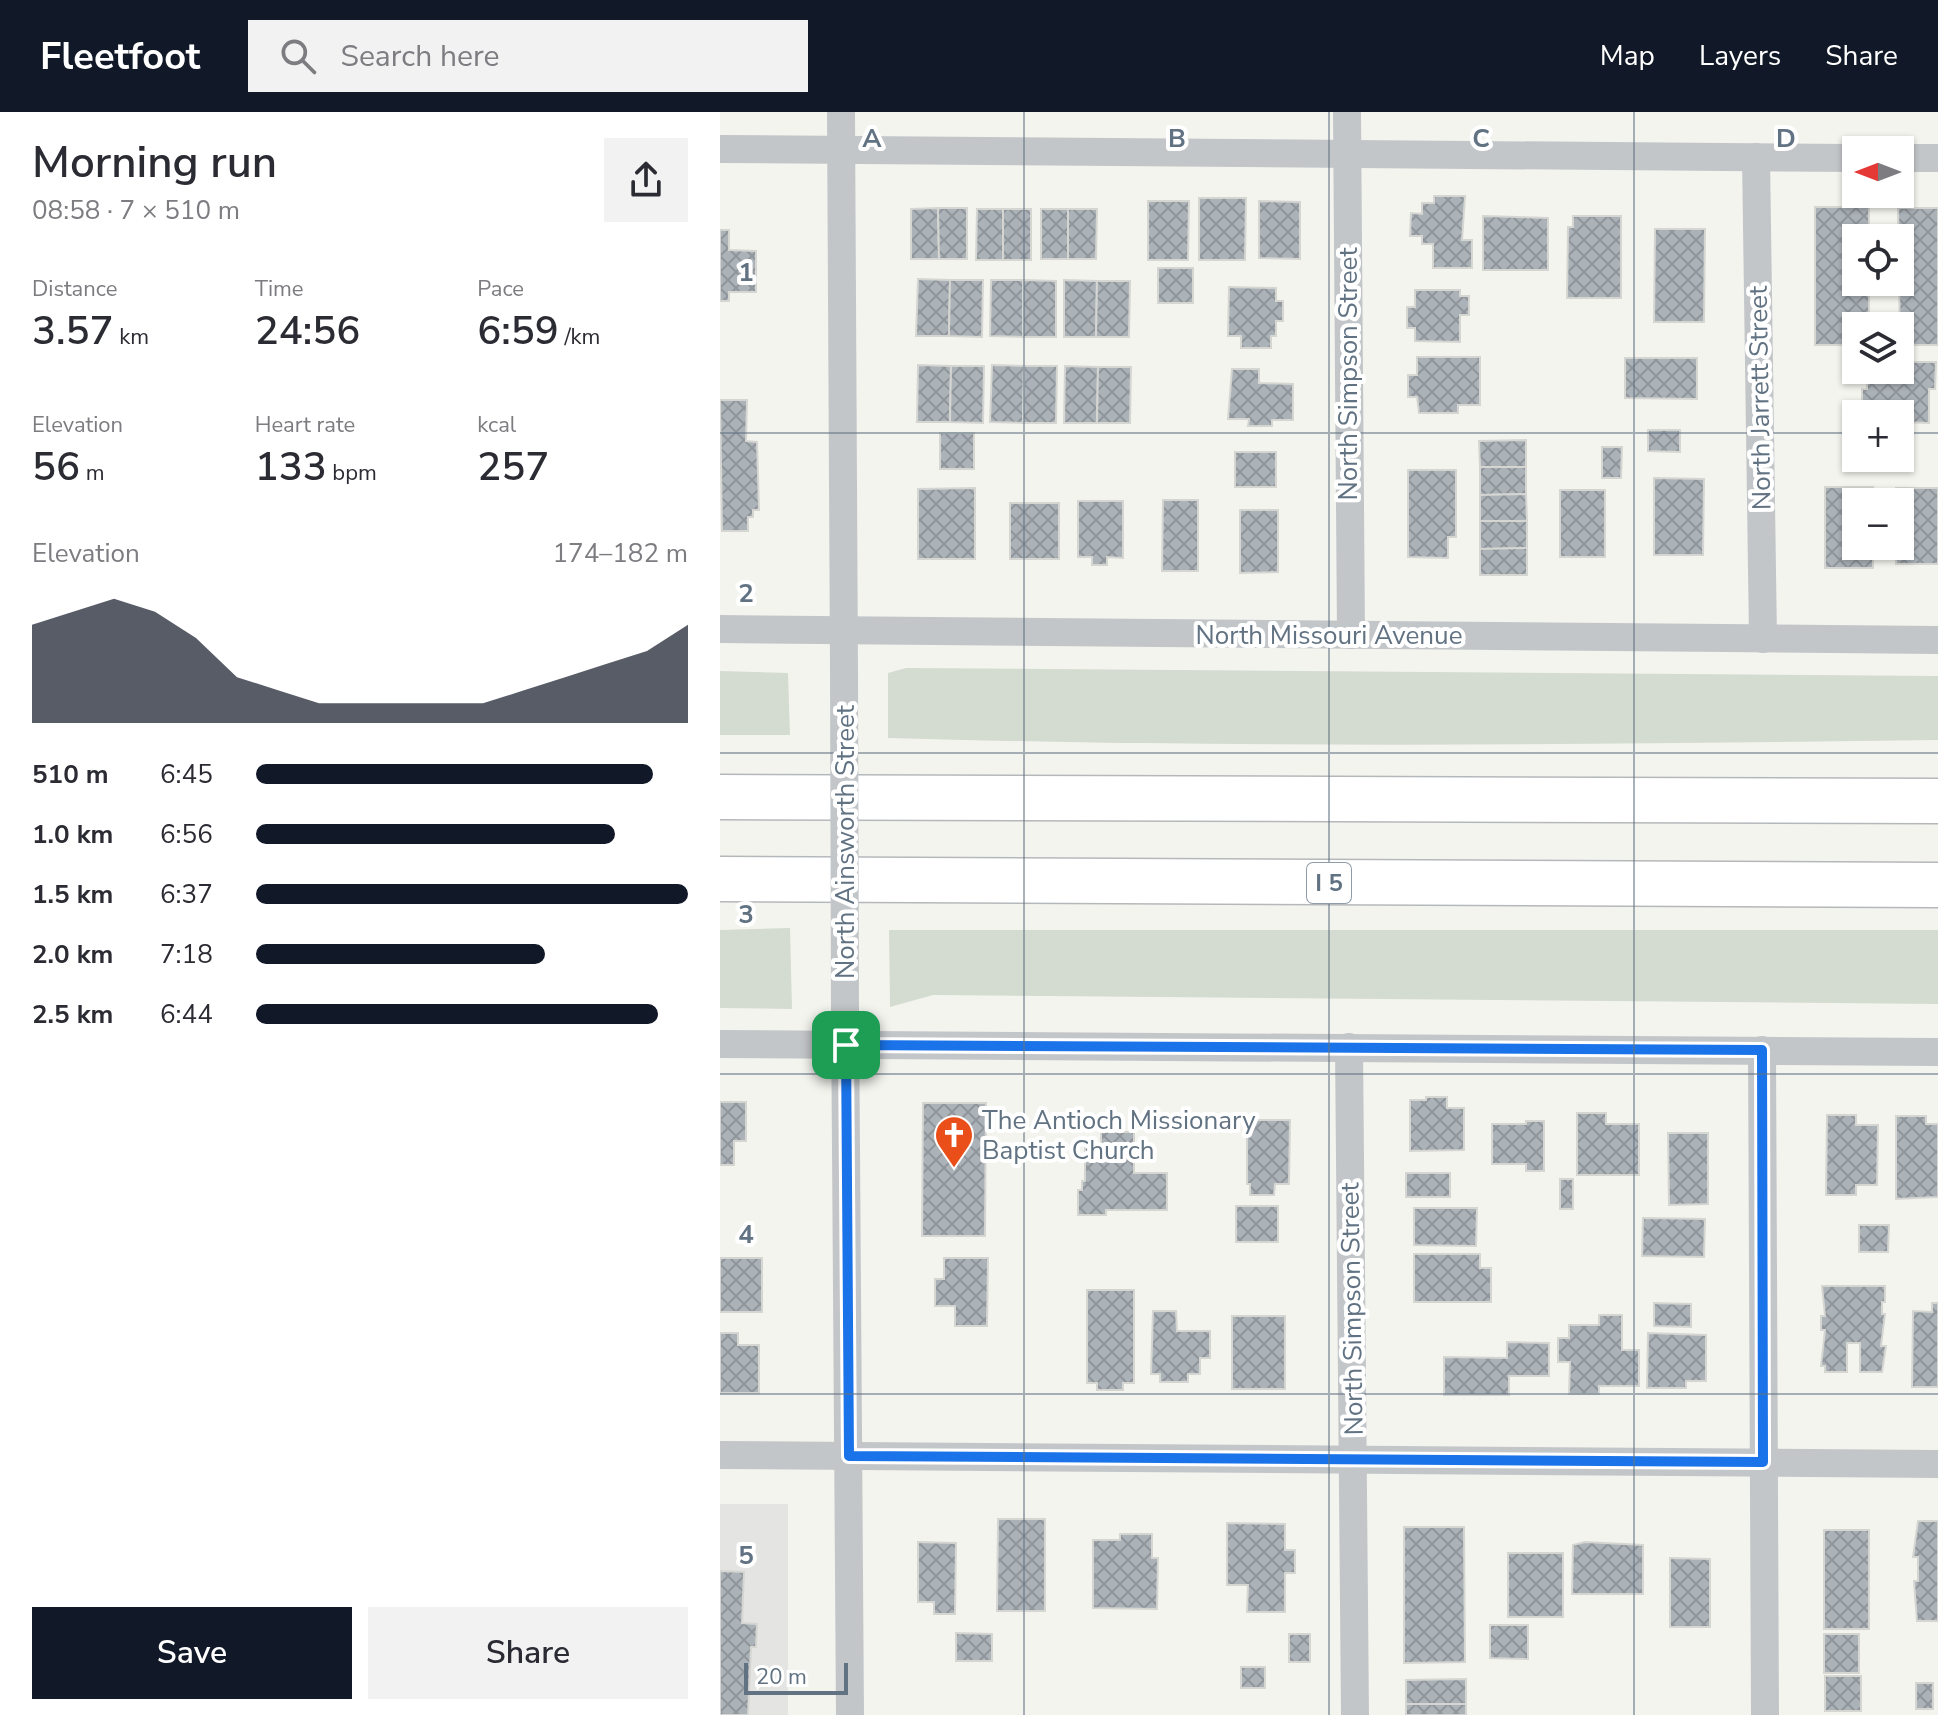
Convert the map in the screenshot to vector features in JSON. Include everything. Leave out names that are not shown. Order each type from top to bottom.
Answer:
[{"type":"highway","points":[[720,797],[1938,801]]},
{"type":"highway","name":"I 5","points":[[720,879],[1938,885]]},
{"type":"street","name":"North Ainsworth Street","points":[[841,112],[850,1715]]},
{"type":"street","name":"North Simpson Street","points":[[1347,112],[1351,635]]},
{"type":"street","points":[[720,149],[1842,158]]},
{"type":"street","name":"North Jarrett Street","points":[[1756,157],[1763,639]]},
{"type":"street","points":[[1914,158],[1938,158]]},
{"type":"street","name":"North Missouri Avenue","points":[[720,629],[1938,640]]},
{"type":"street","points":[[720,1044],[1938,1052]]},
{"type":"street","name":"North Simpson Street","points":[[1349,1047],[1355,1715]]},
{"type":"street","points":[[1762,1050],[1765,1715]]},
{"type":"street","points":[[720,1455],[1938,1464]]},
{"type":"shaded area","points":[[906,668],[1938,676],[1938,740],[1413,745],[888,738],[888,673]]},
{"type":"shaded area","points":[[720,671],[788,673],[790,735],[720,735]]},
{"type":"shaded area","points":[[790,928],[792,1009],[720,1008],[720,930]]},
{"type":"shaded area","points":[[889,930],[1938,930],[1938,1004],[933,995],[890,1007]]},
{"type":"shaded area","points":[[720,1504],[788,1504],[788,1715],[720,1715]]},
{"type":"building","points":[[1434,196],[1465,196],[1462,240],[1472,240],[1472,268],[1433,268],[1433,244],[1422,244],[1422,236],[1410,236],[1411,213],[1422,214],[1422,203],[1434,203]]},
{"type":"building","points":[[1199,198],[1246,198],[1245,260],[1199,260]]},
{"type":"building","points":[[1148,201],[1189,201],[1188,260],[1148,260]]},
{"type":"building","points":[[1259,201],[1300,202],[1300,259],[1259,258]]},
{"type":"building","points":[[1815,207],[1869,208],[1869,224],[1842,224],[1842,296],[1869,296],[1869,312],[1842,312],[1842,345],[1815,345]]},
{"type":"building","points":[[938,208],[939,259],[911,259],[911,209]]},
{"type":"building","points":[[938,208],[967,208],[967,259],[939,259]]},
{"type":"building","points":[[1898,208],[1938,208],[1938,345],[1914,345],[1914,312],[1900,312],[1899,296],[1914,296],[1914,224],[1898,224]]},
{"type":"building","points":[[977,209],[1003,209],[1003,260],[976,260]]},
{"type":"building","points":[[1003,209],[1031,209],[1031,260],[1003,260]]},
{"type":"building","points":[[1041,209],[1068,209],[1068,259],[1041,259]]},
{"type":"building","points":[[1068,209],[1097,209],[1096,259],[1068,259]]},
{"type":"building","points":[[1483,216],[1548,218],[1548,270],[1483,270]]},
{"type":"building","points":[[1573,216],[1621,216],[1621,298],[1567,298],[1568,227],[1573,227]]},
{"type":"building","points":[[1655,229],[1705,229],[1704,322],[1654,322]]},
{"type":"building","points":[[720,230],[729,230],[729,250],[756,251],[756,292],[729,292],[729,301],[720,301]]},
{"type":"building","points":[[1158,268],[1193,268],[1193,303],[1158,303]]},
{"type":"building","points":[[918,279],[950,280],[949,336],[916,336]]},
{"type":"building","points":[[950,280],[983,280],[982,337],[949,336]]},
{"type":"building","points":[[991,280],[1023,280],[1023,337],[990,336]]},
{"type":"building","points":[[1023,280],[1056,281],[1056,337],[1023,337]]},
{"type":"building","points":[[1064,280],[1097,281],[1096,337],[1064,337]]},
{"type":"building","points":[[1097,281],[1130,281],[1129,337],[1096,337]]},
{"type":"building","points":[[1229,287],[1276,288],[1276,301],[1283,301],[1283,321],[1276,321],[1276,336],[1271,336],[1271,348],[1241,348],[1241,336],[1228,336]]},
{"type":"building","points":[[1415,290],[1460,290],[1460,296],[1469,296],[1469,315],[1460,315],[1460,342],[1415,341],[1415,328],[1407,328],[1407,307],[1415,307]]},
{"type":"building","points":[[1417,357],[1480,357],[1480,405],[1458,405],[1458,413],[1419,413],[1417,397],[1408,397],[1408,375],[1417,375]]},
{"type":"building","points":[[1625,358],[1697,358],[1697,399],[1625,398]]},
{"type":"building","points":[[1914,362],[1936,362],[1935,389],[1929,389],[1929,423],[1914,422],[1914,400],[1862,400],[1862,389],[1867,389],[1867,384],[1914,384]]},
{"type":"building","points":[[918,365],[951,366],[950,422],[917,422]]},
{"type":"building","points":[[992,365],[1024,366],[1023,423],[990,422]]},
{"type":"building","points":[[951,366],[984,366],[983,423],[950,422]]},
{"type":"building","points":[[1024,366],[1057,366],[1056,423],[1023,423]]},
{"type":"building","points":[[1065,366],[1098,367],[1097,423],[1064,423]]},
{"type":"building","points":[[1098,367],[1131,367],[1130,423],[1097,423]]},
{"type":"building","points":[[1232,369],[1259,369],[1259,383],[1293,384],[1293,420],[1272,420],[1272,426],[1248,426],[1249,419],[1228,419]]},
{"type":"building","points":[[720,400],[747,400],[746,441],[757,442],[759,510],[753,510],[753,517],[748,517],[748,531],[722,531]]},
{"type":"building","points":[[1648,430],[1680,430],[1680,452],[1648,451]]},
{"type":"building","points":[[940,433],[974,433],[974,469],[940,469]]},
{"type":"building","points":[[1526,440],[1526,467],[1480,467],[1479,441]]},
{"type":"building","points":[[1602,447],[1622,447],[1621,478],[1602,478]]},
{"type":"building","points":[[1235,452],[1276,452],[1276,487],[1235,487]]},
{"type":"building","points":[[1480,467],[1526,467],[1526,494],[1480,495]]},
{"type":"building","points":[[1408,470],[1456,470],[1456,537],[1448,537],[1448,558],[1408,557]]},
{"type":"building","points":[[1654,478],[1704,479],[1703,555],[1654,555]]},
{"type":"building","points":[[1825,487],[1873,487],[1842,488],[1842,560],[1873,560],[1873,568],[1825,568]]},
{"type":"building","points":[[975,488],[975,559],[918,559],[918,489]]},
{"type":"building","points":[[1914,488],[1938,488],[1938,564],[1896,564],[1896,560],[1914,560]]},
{"type":"building","points":[[1560,490],[1605,490],[1605,557],[1560,557]]},
{"type":"building","points":[[1526,494],[1527,521],[1480,521],[1480,495]]},
{"type":"building","points":[[1163,500],[1198,500],[1198,571],[1162,571]]},
{"type":"building","points":[[1078,501],[1123,501],[1123,558],[1107,557],[1107,565],[1092,565],[1092,557],[1078,557]]},
{"type":"building","points":[[1010,503],[1059,503],[1059,559],[1010,559]]},
{"type":"building","points":[[1240,510],[1278,510],[1278,572],[1240,573]]},
{"type":"building","points":[[1480,521],[1527,521],[1527,548],[1480,549]]},
{"type":"building","points":[[1527,548],[1527,575],[1480,575],[1480,549]]},
{"type":"building","points":[[1426,1097],[1447,1097],[1447,1108],[1464,1108],[1464,1150],[1410,1151],[1410,1100],[1426,1100]]},
{"type":"building","points":[[720,1102],[746,1102],[746,1141],[734,1141],[734,1165],[720,1165]]},
{"type":"building","name":"The Antioch Missionary Baptist Church","points":[[923,1103],[986,1103],[985,1236],[922,1236]]},
{"type":"building","points":[[1577,1113],[1606,1113],[1606,1124],[1639,1124],[1639,1175],[1577,1175]]},
{"type":"building","points":[[1827,1115],[1856,1115],[1856,1125],[1878,1125],[1877,1185],[1856,1185],[1856,1195],[1826,1195]]},
{"type":"building","points":[[1896,1116],[1926,1116],[1926,1124],[1938,1124],[1938,1197],[1896,1199]]},
{"type":"building","points":[[1247,1120],[1290,1120],[1289,1184],[1275,1184],[1274,1195],[1250,1195],[1250,1184],[1247,1184]]},
{"type":"building","points":[[1526,1121],[1544,1121],[1544,1171],[1526,1171],[1526,1164],[1492,1164],[1492,1124],[1526,1124]]},
{"type":"building","points":[[1101,1132],[1134,1132],[1134,1173],[1167,1173],[1167,1210],[1106,1210],[1106,1215],[1078,1215],[1078,1190],[1082,1190],[1082,1181],[1085,1181],[1085,1143],[1101,1143]]},
{"type":"building","points":[[1668,1133],[1708,1133],[1708,1204],[1669,1205]]},
{"type":"building","points":[[1406,1173],[1450,1173],[1450,1197],[1406,1197]]},
{"type":"building","points":[[1560,1179],[1573,1179],[1573,1209],[1560,1209]]},
{"type":"building","points":[[1236,1206],[1278,1206],[1278,1242],[1236,1242]]},
{"type":"building","points":[[1414,1208],[1477,1208],[1476,1246],[1414,1245]]},
{"type":"building","points":[[1643,1218],[1705,1219],[1704,1257],[1642,1256]]},
{"type":"building","points":[[1859,1225],[1889,1225],[1888,1252],[1859,1252]]},
{"type":"building","points":[[1414,1254],[1480,1254],[1480,1268],[1491,1268],[1491,1302],[1414,1302]]},
{"type":"building","points":[[720,1258],[762,1258],[762,1312],[720,1312]]},
{"type":"building","points":[[944,1258],[988,1258],[987,1326],[955,1326],[955,1306],[935,1306],[935,1279],[944,1279]]},
{"type":"building","points":[[1822,1286],[1885,1286],[1881,1346],[1886,1346],[1882,1372],[1860,1372],[1860,1343],[1847,1343],[1847,1372],[1825,1372],[1825,1366],[1821,1366],[1825,1330],[1821,1330],[1821,1316],[1825,1316]]},
{"type":"building","points":[[1087,1290],[1134,1290],[1134,1383],[1123,1383],[1123,1390],[1097,1390],[1097,1383],[1087,1383]]},
{"type":"building","points":[[1654,1303],[1691,1304],[1691,1327],[1654,1326]]},
{"type":"building","points":[[1932,1303],[1938,1303],[1938,1387],[1912,1387],[1913,1311],[1932,1312]]},
{"type":"building","points":[[1153,1311],[1176,1311],[1177,1331],[1210,1331],[1210,1358],[1200,1358],[1200,1374],[1188,1374],[1188,1382],[1160,1382],[1160,1374],[1151,1374]]},
{"type":"building","points":[[1599,1315],[1622,1315],[1622,1350],[1639,1350],[1639,1386],[1599,1386],[1599,1394],[1569,1394],[1570,1362],[1558,1362],[1558,1338],[1569,1338],[1569,1325],[1599,1325]]},
{"type":"building","points":[[1232,1316],[1285,1316],[1285,1389],[1232,1389]]},
{"type":"building","points":[[720,1333],[738,1333],[738,1345],[759,1345],[759,1393],[720,1393]]},
{"type":"building","points":[[1648,1333],[1706,1335],[1706,1381],[1686,1381],[1686,1388],[1647,1388]]},
{"type":"building","points":[[1507,1342],[1549,1343],[1549,1376],[1509,1376],[1509,1395],[1444,1395],[1444,1357],[1507,1358]]},
{"type":"building","points":[[998,1519],[1045,1519],[1045,1611],[997,1611]]},
{"type":"building","points":[[1918,1521],[1938,1521],[1938,1621],[1917,1621],[1914,1581],[1918,1581],[1918,1557],[1913,1557]]},
{"type":"building","points":[[1227,1523],[1285,1524],[1285,1550],[1295,1550],[1295,1573],[1285,1573],[1285,1612],[1247,1612],[1248,1585],[1227,1585]]},
{"type":"building","points":[[1404,1527],[1464,1527],[1465,1662],[1404,1663]]},
{"type":"building","points":[[1824,1530],[1869,1530],[1869,1629],[1824,1629]]},
{"type":"building","points":[[1120,1534],[1152,1534],[1152,1558],[1158,1558],[1157,1609],[1093,1608],[1093,1540],[1120,1540]]},
{"type":"building","points":[[918,1542],[956,1543],[955,1614],[934,1614],[934,1602],[918,1602]]},
{"type":"building","points":[[1585,1542],[1643,1545],[1643,1594],[1572,1594],[1573,1545]]},
{"type":"building","points":[[1508,1553],[1563,1553],[1563,1617],[1508,1617]]},
{"type":"building","points":[[1670,1558],[1710,1559],[1710,1627],[1670,1627]]},
{"type":"building","points":[[720,1571],[744,1572],[742,1623],[757,1624],[756,1647],[751,1647],[748,1715],[720,1715]]},
{"type":"building","points":[[1490,1625],[1528,1625],[1528,1659],[1490,1658]]},
{"type":"building","points":[[956,1633],[992,1634],[992,1661],[956,1661]]},
{"type":"building","points":[[1289,1634],[1310,1634],[1310,1662],[1289,1662]]},
{"type":"building","points":[[1824,1634],[1859,1634],[1859,1673],[1824,1673]]},
{"type":"building","points":[[1241,1667],[1265,1667],[1265,1688],[1241,1688]]},
{"type":"building","points":[[1825,1676],[1861,1676],[1861,1711],[1825,1711]]},
{"type":"building","points":[[1466,1679],[1466,1704],[1406,1704],[1406,1680]]},
{"type":"building","points":[[1916,1683],[1933,1683],[1933,1709],[1916,1709]]},
{"type":"building","points":[[1406,1704],[1466,1704],[1466,1715],[1406,1715]]},
{"type":"place","name":"The Antioch Missionary Baptist Church","points":[[954,1169]]},
{"type":"route","points":[[846,1045],[1762,1050],[1763,1462],[849,1456],[846,1045]]}]
